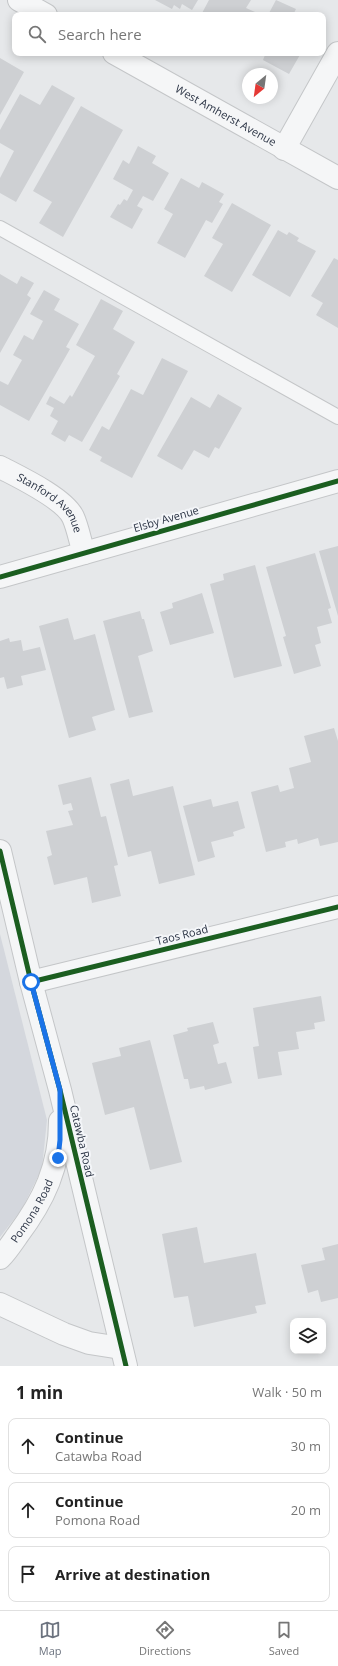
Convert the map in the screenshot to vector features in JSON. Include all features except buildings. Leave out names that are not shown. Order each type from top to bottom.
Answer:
[{"type":"street","points":[[19,0],[41,12]]},
{"type":"street","points":[[284,149],[338,52]]},
{"type":"street","name":"West Amherst Avenue","points":[[119,56],[338,178]]},
{"type":"street","name":"Stanford Avenue","points":[[0,467],[43,491],[59,502],[73,516],[84,553]]},
{"type":"street","name":"Elsby Avenue","points":[[0,577],[338,481]]},
{"type":"street","name":"Catawba Road","points":[[0,850],[31,982],[60,1090],[124,1357]]},
{"type":"street","name":"Taos Road","points":[[31,982],[338,908]]},
{"type":"street","name":"Pomona Road","points":[[0,1258],[34,1214],[49,1183],[58,1158],[60,1140],[60,1090]]},
{"type":"street","points":[[0,1304],[76,1339],[124,1357]]},
{"type":"lane","points":[[0,228],[338,417]]},
{"type":"shaded area","points":[[0,934],[47,1120],[42,1168],[22,1209],[0,1237]]},
{"type":"cycle path","points":[[0,577],[338,481]]},
{"type":"cycle path","points":[[0,851],[31,982],[60,1090],[126,1366]]},
{"type":"cycle path","points":[[31,982],[338,907]]},
{"type":"route","points":[[31,982],[60,1090],[60,1140],[58,1158]]}]
